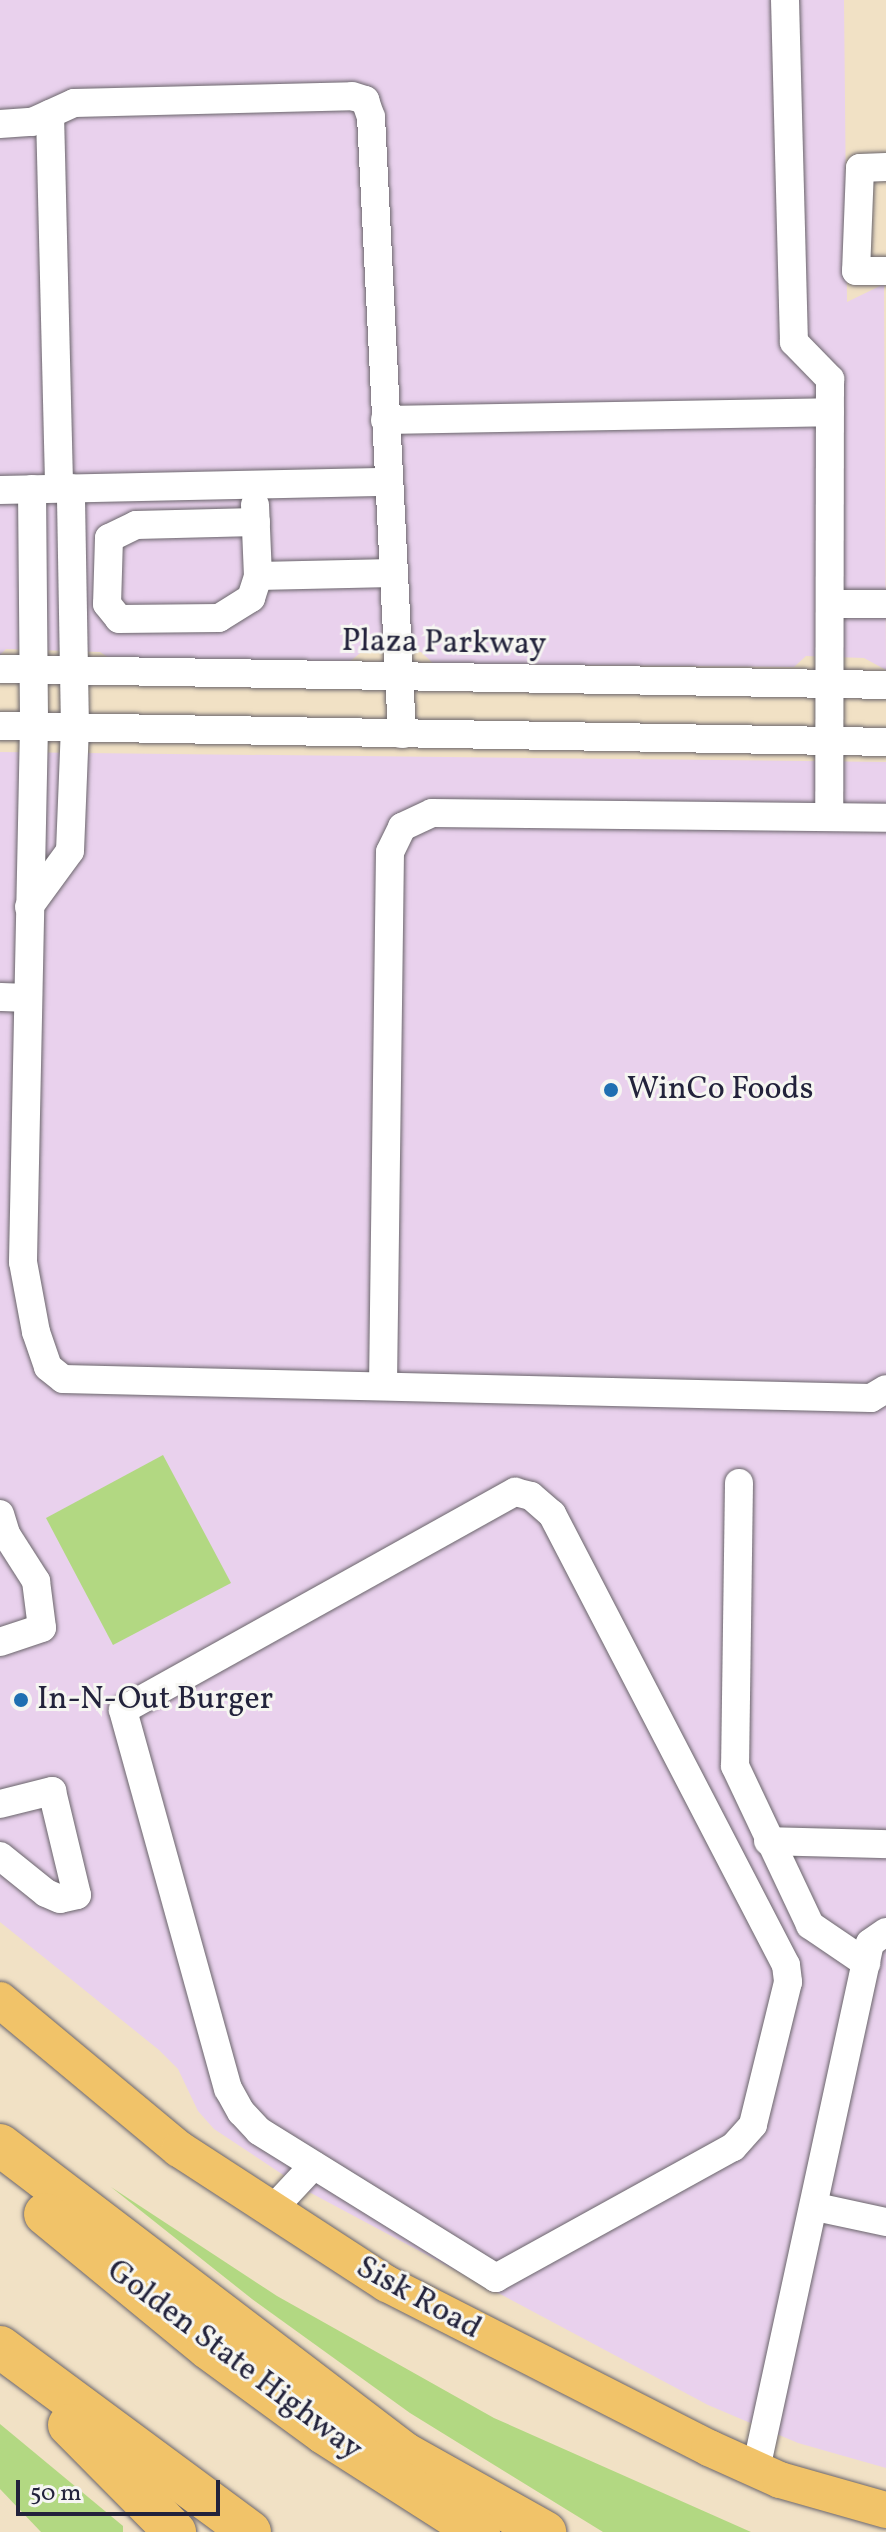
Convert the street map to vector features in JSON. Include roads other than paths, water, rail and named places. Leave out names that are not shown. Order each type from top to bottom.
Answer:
[{"type":"highway","points":[[0,2145],[404,2453],[545,2532]]},
{"type":"highway","name":"Golden State Highway","points":[[0,2175],[208,2348],[324,2433],[479,2532]]},
{"type":"highway","points":[[0,2349],[175,2532]]},
{"type":"highway","points":[[0,2349],[250,2532]]},
{"type":"main road","name":"Sisk Road","points":[[0,2000],[179,2149],[270,2212],[485,2336],[756,2469],[886,2510]]},
{"type":"street","points":[[785,0],[794,342],[830,379],[833,742],[829,817]]},
{"type":"street","points":[[0,124],[32,122],[74,103],[352,96],[365,100],[371,117],[402,734]]},
{"type":"street","points":[[29,907],[70,851],[75,728],[75,671],[54,489],[50,114]]},
{"type":"street","points":[[886,167],[860,168],[856,271],[886,271]]},
{"type":"street","points":[[385,420],[830,412]]},
{"type":"street","points":[[0,490],[388,482]]},
{"type":"street","points":[[254,485],[256,522],[258,576],[251,598],[238,611],[219,618],[119,619],[107,604],[109,538],[136,525],[256,522]]},
{"type":"street","points":[[54,489],[34,669],[29,907],[14,998],[23,1262],[36,1332],[48,1367],[63,1379],[871,1398],[886,1389]]},
{"type":"street","points":[[258,576],[393,573]]},
{"type":"street","points":[[832,604],[886,604]]},
{"type":"street","name":"Plaza Parkway","points":[[0,669],[886,685]]},
{"type":"street","points":[[0,726],[886,742]]},
{"type":"street","points":[[383,1386],[390,852],[402,827],[432,813],[886,818]]},
{"type":"street","points":[[739,1483],[735,1766],[810,1925],[866,1963]]},
{"type":"street","points":[[515,1492],[531,1496],[552,1514],[786,1965],[787,1996],[753,2125],[733,2147],[496,2278],[314,2165],[259,2131],[228,2089],[123,1710],[515,1492]]},
{"type":"street","points":[[0,1642],[42,1628],[36,1581],[2,1536]]},
{"type":"street","points":[[0,1804],[52,1791],[77,1895],[60,1899],[46,1893],[0,1856]]},
{"type":"street","points":[[768,1841],[886,1844]]},
{"type":"street","points":[[756,2469],[816,2207],[870,1943],[886,1932]]},
{"type":"street","points":[[270,2212],[314,2165]]},
{"type":"street","points":[[816,2207],[886,2222]]},
{"type":"place","name":"WinCo Foods","points":[[611,1090]]},
{"type":"place","name":"In-N-Out Burger","points":[[21,1700]]}]
